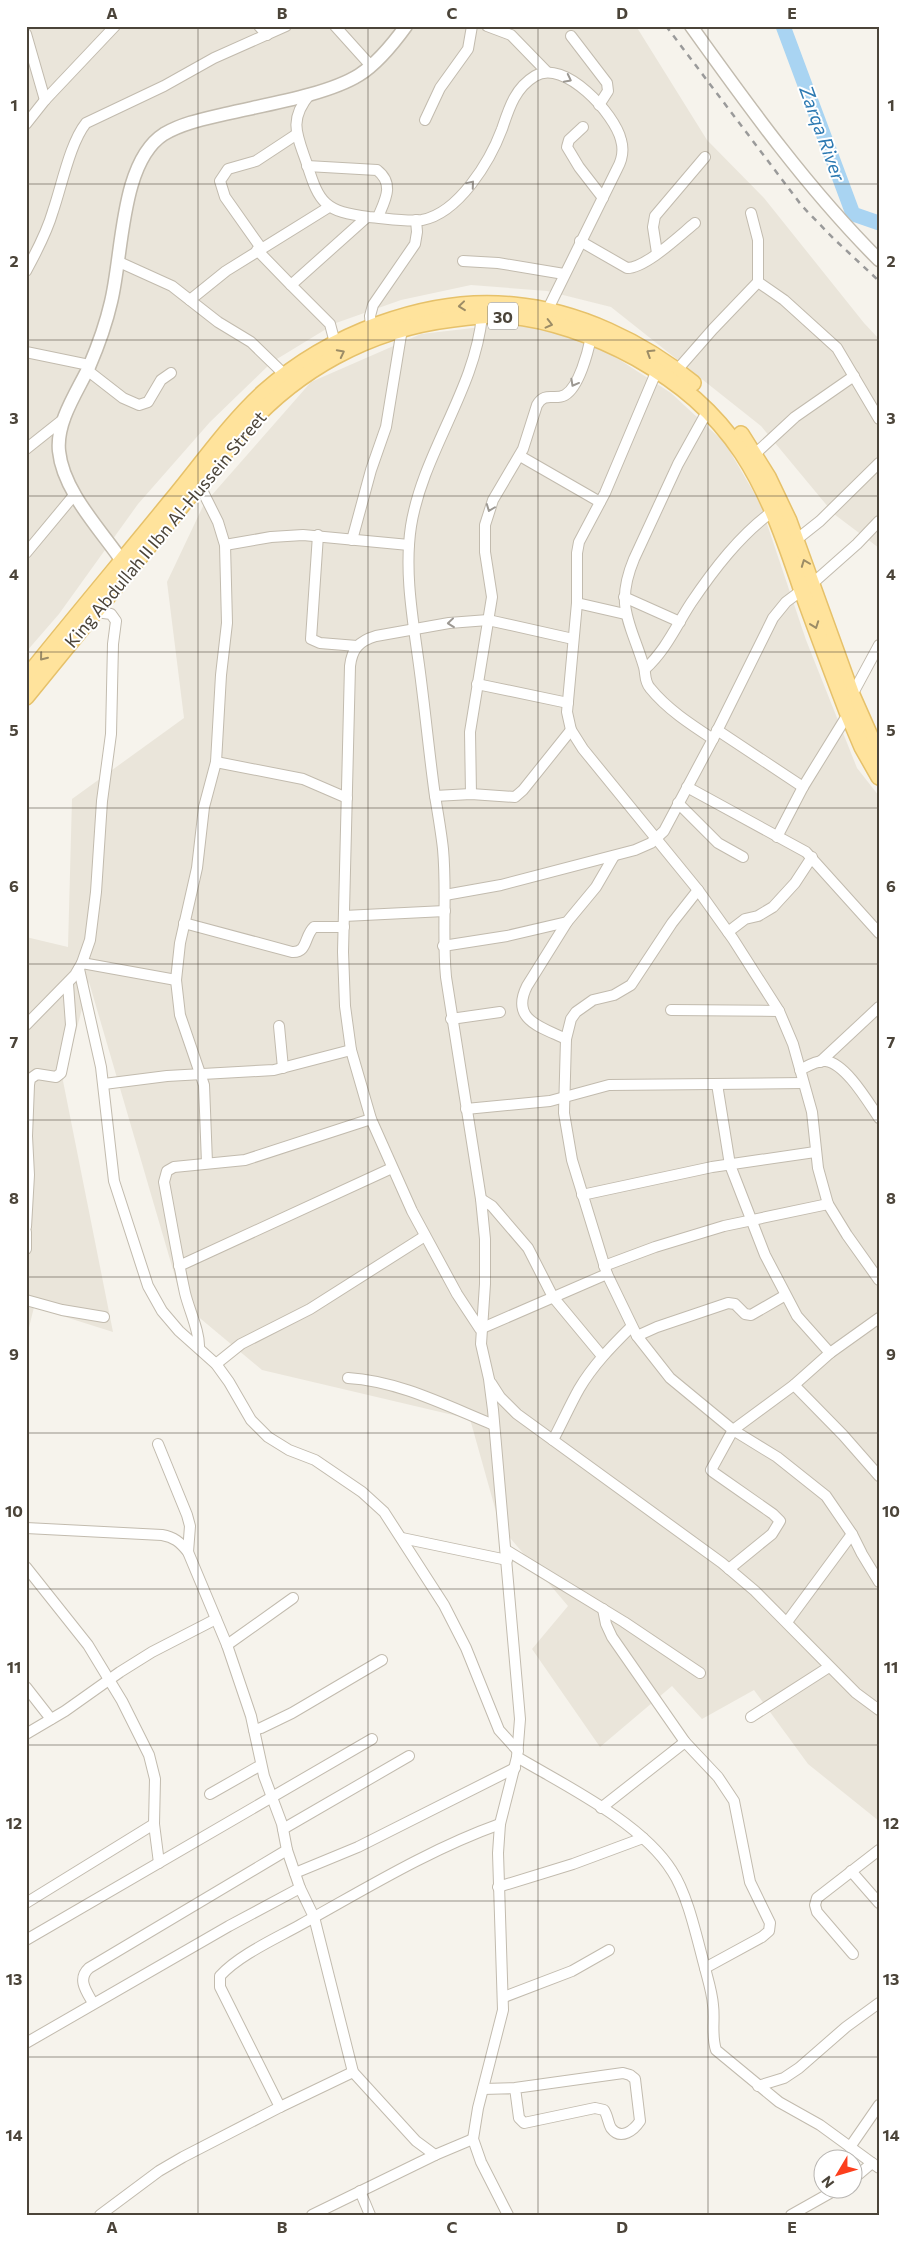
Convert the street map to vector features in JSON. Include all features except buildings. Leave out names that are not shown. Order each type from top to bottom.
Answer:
[{"type":"main road","name":"King Abdullah II Ibn Al-Hussein Street","points":[[26,696],[199,484],[209,463],[248,409],[285,375],[335,342],[371,327],[405,316],[442,309],[496,304],[529,313],[622,350],[683,387],[708,410],[742,453],[759,482],[807,587],[879,756]]},
{"type":"main road","name":"King Abdullah II Ibn Al-Hussein Street","points":[[26,678],[122,561],[209,463],[259,413],[306,373],[347,350],[402,329],[430,322],[547,311],[614,334],[643,348],[677,370],[713,400],[755,454],[775,490],[796,540],[807,587],[848,714],[879,778]]},
{"type":"street","points":[[26,124],[45,100],[115,26]]},
{"type":"street","points":[[259,26],[267,35]]},
{"type":"street","points":[[26,271],[46,230],[79,134],[86,123],[164,86],[214,58],[286,26]]},
{"type":"street","points":[[335,26],[371,66]]},
{"type":"street","points":[[122,561],[74,494],[64,471],[59,452],[59,435],[88,368],[110,308],[120,262],[132,181],[143,156],[155,141],[184,125],[311,93],[349,80],[371,66],[406,26]]},
{"type":"street","points":[[425,120],[440,88],[468,49],[472,26]]},
{"type":"street","points":[[487,26],[511,35],[547,72]]},
{"type":"street","points":[[691,26],[756,117],[840,219],[879,260]]},
{"type":"street","points":[[26,34],[45,100]]},
{"type":"street","points":[[571,36],[607,83],[608,91],[599,104]]},
{"type":"street","points":[[311,93],[298,111],[296,121],[297,134],[317,195],[329,207],[367,216],[416,220],[434,215],[464,192],[482,170],[496,144],[510,106],[521,87],[538,74],[547,72],[561,75],[575,82],[599,104],[619,133],[622,147],[620,162],[547,311]]},
{"type":"street","points":[[583,127],[569,140],[567,147],[603,198]]},
{"type":"street","points":[[297,134],[256,160],[228,170],[220,181],[225,196],[259,249],[291,285],[330,324],[335,342]]},
{"type":"street","points":[[657,253],[653,227],[655,216],[705,157]]},
{"type":"street","points":[[308,166],[377,170],[387,182],[388,190],[378,217]]},
{"type":"street","points":[[190,300],[210,282],[259,249],[314,218],[329,207]]},
{"type":"street","points":[[677,370],[758,282],[758,240],[751,213]]},
{"type":"street","points":[[291,285],[367,216]]},
{"type":"street","points":[[371,327],[372,305],[415,244],[416,220]]},
{"type":"street","points":[[580,241],[627,268],[635,267],[657,253],[695,223]]},
{"type":"street","points":[[463,261],[498,263],[564,274]]},
{"type":"street","points":[[120,262],[161,281],[190,300],[218,322],[251,342],[285,375]]},
{"type":"street","points":[[758,282],[784,300],[837,348],[879,419]]},
{"type":"street","points":[[482,316],[480,334],[473,360],[420,488],[411,526],[409,545],[414,629],[443,848],[445,894],[443,946],[451,1018],[481,1199],[485,1239],[485,1284],[480,1344],[489,1379],[494,1425],[520,1719],[518,1754],[500,1824],[498,1853],[504,1997],[500,2025],[483,2089],[473,2139],[481,2162],[508,2215]]},
{"type":"street","points":[[352,540],[371,470],[386,427],[402,329]]},
{"type":"street","points":[[471,794],[469,743],[492,597],[485,552],[485,525],[493,500],[520,456],[540,399],[546,396],[561,396],[569,392],[586,358],[591,337]]},
{"type":"street","points":[[26,352],[88,368],[123,398],[139,405],[148,402],[161,380],[172,373]]},
{"type":"street","points":[[657,370],[600,502],[580,542],[577,553],[577,603],[568,703],[571,730],[583,749],[698,890],[728,932],[779,1011],[793,1044],[812,1112],[815,1152],[828,1204],[879,1280]]},
{"type":"street","points":[[755,454],[790,421],[854,376]]},
{"type":"street","points":[[708,410],[678,464],[634,559],[629,572],[624,597],[625,614],[645,669],[647,684],[656,696],[686,721],[715,734],[803,787]]},
{"type":"street","points":[[26,448],[65,418]]},
{"type":"street","points":[[520,456],[600,502]]},
{"type":"street","points":[[796,540],[820,521],[879,463]]},
{"type":"street","points":[[199,484],[218,522],[225,545],[227,623],[221,675],[216,762],[204,807],[198,868],[184,923],[176,980],[180,1015],[201,1073],[205,1096],[207,1164]]},
{"type":"street","points":[[26,552],[74,494]]},
{"type":"street","points":[[645,669],[661,653],[705,583],[740,540],[773,511]]},
{"type":"street","points":[[445,894],[501,885],[614,856],[645,846],[656,839],[664,831],[773,618],[786,602],[807,587],[857,544],[879,521]]},
{"type":"street","points":[[225,545],[271,537],[318,535],[409,545]]},
{"type":"street","points":[[318,535],[311,639],[320,644],[357,646]]},
{"type":"street","points":[[624,597],[680,622]]},
{"type":"street","points":[[577,603],[625,614]]},
{"type":"street","points":[[26,1025],[68,984],[81,966],[90,940],[94,914],[102,801],[111,734],[113,644],[116,621],[110,614],[96,612]]},
{"type":"street","points":[[480,1329],[456,1294],[392,1168],[371,1118],[351,1050],[345,996],[344,916],[351,657],[357,646],[366,639],[449,622],[488,620],[573,639]]},
{"type":"street","points":[[852,695],[879,645]]},
{"type":"street","points":[[477,684],[568,703]]},
{"type":"street","points":[[777,837],[803,787],[848,714]]},
{"type":"street","points":[[435,796],[471,794],[515,797],[523,790],[571,730]]},
{"type":"street","points":[[216,762],[303,779],[347,798]]},
{"type":"street","points":[[687,787],[796,846],[812,858],[879,933]]},
{"type":"street","points":[[678,804],[718,843],[742,857]]},
{"type":"street","points":[[566,1039],[530,1020],[521,1007],[523,994],[567,922],[596,887],[614,856]]},
{"type":"street","points":[[728,932],[745,919],[758,916],[773,908],[795,883],[812,858]]},
{"type":"street","points":[[698,890],[672,923],[631,985],[614,995],[593,1000],[576,1012],[572,1019],[566,1039],[564,1126],[567,1141],[605,1270],[637,1336],[670,1378],[733,1430],[753,1440],[826,1496],[852,1534],[879,1582]]},
{"type":"street","points":[[344,916],[444,910]]},
{"type":"street","points":[[443,946],[515,935],[567,922]]},
{"type":"street","points":[[184,923],[292,952],[298,952],[303,948],[307,936],[314,927],[344,927]]},
{"type":"street","points":[[81,966],[176,980]]},
{"type":"street","points":[[81,966],[104,1084],[114,1182],[148,1286],[162,1311],[216,1364],[233,1388],[251,1420],[268,1437],[290,1450],[315,1460],[362,1492],[384,1512],[444,1605],[462,1639],[499,1730],[518,1754],[633,1828],[660,1853],[676,1878],[705,1968],[713,2003],[716,2050],[779,2102],[820,2125],[875,2165],[862,2173]]},
{"type":"street","points":[[26,1227],[27,1122],[30,1079],[37,1074],[56,1077],[61,1072],[71,1025],[68,984]]},
{"type":"street","points":[[800,1070],[820,1062],[879,1007]]},
{"type":"street","points":[[671,1010],[779,1011]]},
{"type":"street","points":[[451,1018],[500,1012]]},
{"type":"street","points":[[279,1026],[283,1068]]},
{"type":"street","points":[[104,1084],[201,1073],[283,1068],[351,1050]]},
{"type":"street","points":[[820,1062],[835,1064],[844,1072],[879,1118]]},
{"type":"street","points":[[466,1109],[542,1102],[564,1098],[609,1085],[803,1083]]},
{"type":"street","points":[[718,1084],[730,1165],[765,1255],[784,1296],[797,1316],[830,1353]]},
{"type":"street","points":[[199,1348],[198,1333],[191,1316],[179,1266],[164,1176],[167,1171],[174,1167],[245,1160],[371,1118]]},
{"type":"street","points":[[582,1195],[691,1171],[815,1152]]},
{"type":"street","points":[[179,1266],[392,1168]]},
{"type":"street","points":[[481,1199],[492,1206],[528,1248],[553,1297],[602,1356]]},
{"type":"street","points":[[480,1329],[553,1297],[605,1270],[695,1234],[828,1204]]},
{"type":"street","points":[[26,1232],[26,1249]]},
{"type":"street","points":[[216,1364],[241,1344],[310,1308],[425,1236]]},
{"type":"street","points":[[637,1336],[657,1327],[728,1303],[735,1304],[745,1314],[751,1315],[784,1296]]},
{"type":"street","points":[[26,1300],[62,1310],[104,1317]]},
{"type":"street","points":[[729,1569],[772,1534],[780,1521],[711,1470],[733,1430],[794,1385],[830,1353],[879,1318]]},
{"type":"street","points":[[553,1440],[580,1388],[602,1356],[631,1326]]},
{"type":"street","points":[[348,1378],[382,1382],[494,1425]]},
{"type":"street","points":[[489,1379],[500,1398],[517,1414],[729,1569],[787,1622],[856,1693],[879,1710]]},
{"type":"street","points":[[794,1385],[877,1472]]},
{"type":"street","points":[[158,1444],[188,1515],[190,1526],[188,1552]]},
{"type":"street","points":[[26,1528],[162,1535],[172,1537],[181,1543],[188,1552],[227,1646],[254,1730],[261,1765],[283,1829],[287,1850],[300,1888],[314,1917],[353,2072],[416,2141],[435,2155]]},
{"type":"street","points":[[787,1622],[852,1534]]},
{"type":"street","points":[[402,1538],[506,1555],[603,1609],[700,1673]]},
{"type":"street","points":[[26,1567],[88,1645],[136,1726],[153,1769],[154,1824],[160,1863]]},
{"type":"street","points":[[227,1646],[293,1598]]},
{"type":"street","points":[[603,1609],[606,1624],[612,1637],[685,1742],[718,1777],[734,1801],[750,1882],[770,1923],[769,1931],[762,1937],[705,1968]]},
{"type":"street","points":[[26,1734],[87,1697],[152,1652],[216,1620]]},
{"type":"street","points":[[254,1730],[292,1714],[382,1660]]},
{"type":"street","points":[[750,1717],[829,1667]]},
{"type":"street","points":[[26,1687],[51,1719]]},
{"type":"street","points":[[26,1940],[372,1739]]},
{"type":"street","points":[[601,1808],[685,1742]]},
{"type":"street","points":[[283,1829],[409,1756]]},
{"type":"street","points":[[210,1794],[261,1765]]},
{"type":"street","points":[[295,1873],[358,1847],[514,1768]]},
{"type":"street","points":[[26,1903],[154,1824]]},
{"type":"street","points":[[280,2107],[220,1987],[220,1976],[263,1946],[314,1917],[435,1852],[500,1824]]},
{"type":"street","points":[[498,1887],[573,1864],[643,1838]]},
{"type":"street","points":[[93,2003],[82,1981],[83,1975],[89,1968],[287,1850]]},
{"type":"street","points":[[853,1954],[817,1912],[815,1905],[818,1898],[879,1850]]},
{"type":"street","points":[[851,1871],[879,1903]]},
{"type":"street","points":[[26,2043],[93,2003],[300,1888]]},
{"type":"street","points":[[504,1997],[572,1971],[609,1950]]},
{"type":"street","points":[[758,2086],[784,2078],[799,2068],[846,2027],[879,2003]]},
{"type":"street","points":[[100,2215],[159,2171],[280,2107],[353,2072]]},
{"type":"street","points":[[483,2089],[515,2088],[623,2074],[630,2075],[635,2079],[640,2121],[633,2131],[624,2134],[617,2133],[611,2128],[604,2110],[594,2108],[524,2123],[519,2118],[515,2088]]},
{"type":"street","points":[[850,2147],[879,2106]]},
{"type":"street","points":[[312,2215],[435,2155],[473,2139]]},
{"type":"street","points":[[360,2191],[370,2215]]},
{"type":"street","points":[[791,2215],[821,2198]]},
{"type":"shaded area","points":[[26,26],[636,26],[707,140],[764,198],[864,323],[879,339],[879,548],[834,514],[761,426],[611,307],[547,291],[471,285],[401,300],[336,323],[272,362],[210,422],[138,504],[59,614],[26,652]]},
{"type":"shaded area","points":[[516,323],[592,342],[671,393],[725,443],[760,503],[806,640],[857,768],[879,796],[879,1821],[808,1764],[754,1690],[702,1719],[672,1686],[600,1747],[532,1649],[568,1606],[500,1526],[470,1419],[262,1370],[183,1304],[89,982],[63,1081],[113,1332],[34,1307],[26,1340],[26,937],[68,947],[72,799],[184,718],[167,582],[204,504],[311,382],[421,334]]},
{"type":"waterway","name":"Zarqa River","points":[[783,26],[853,214],[879,223]]},
{"type":"railway","points":[[666,26],[802,206],[879,281]]}]
